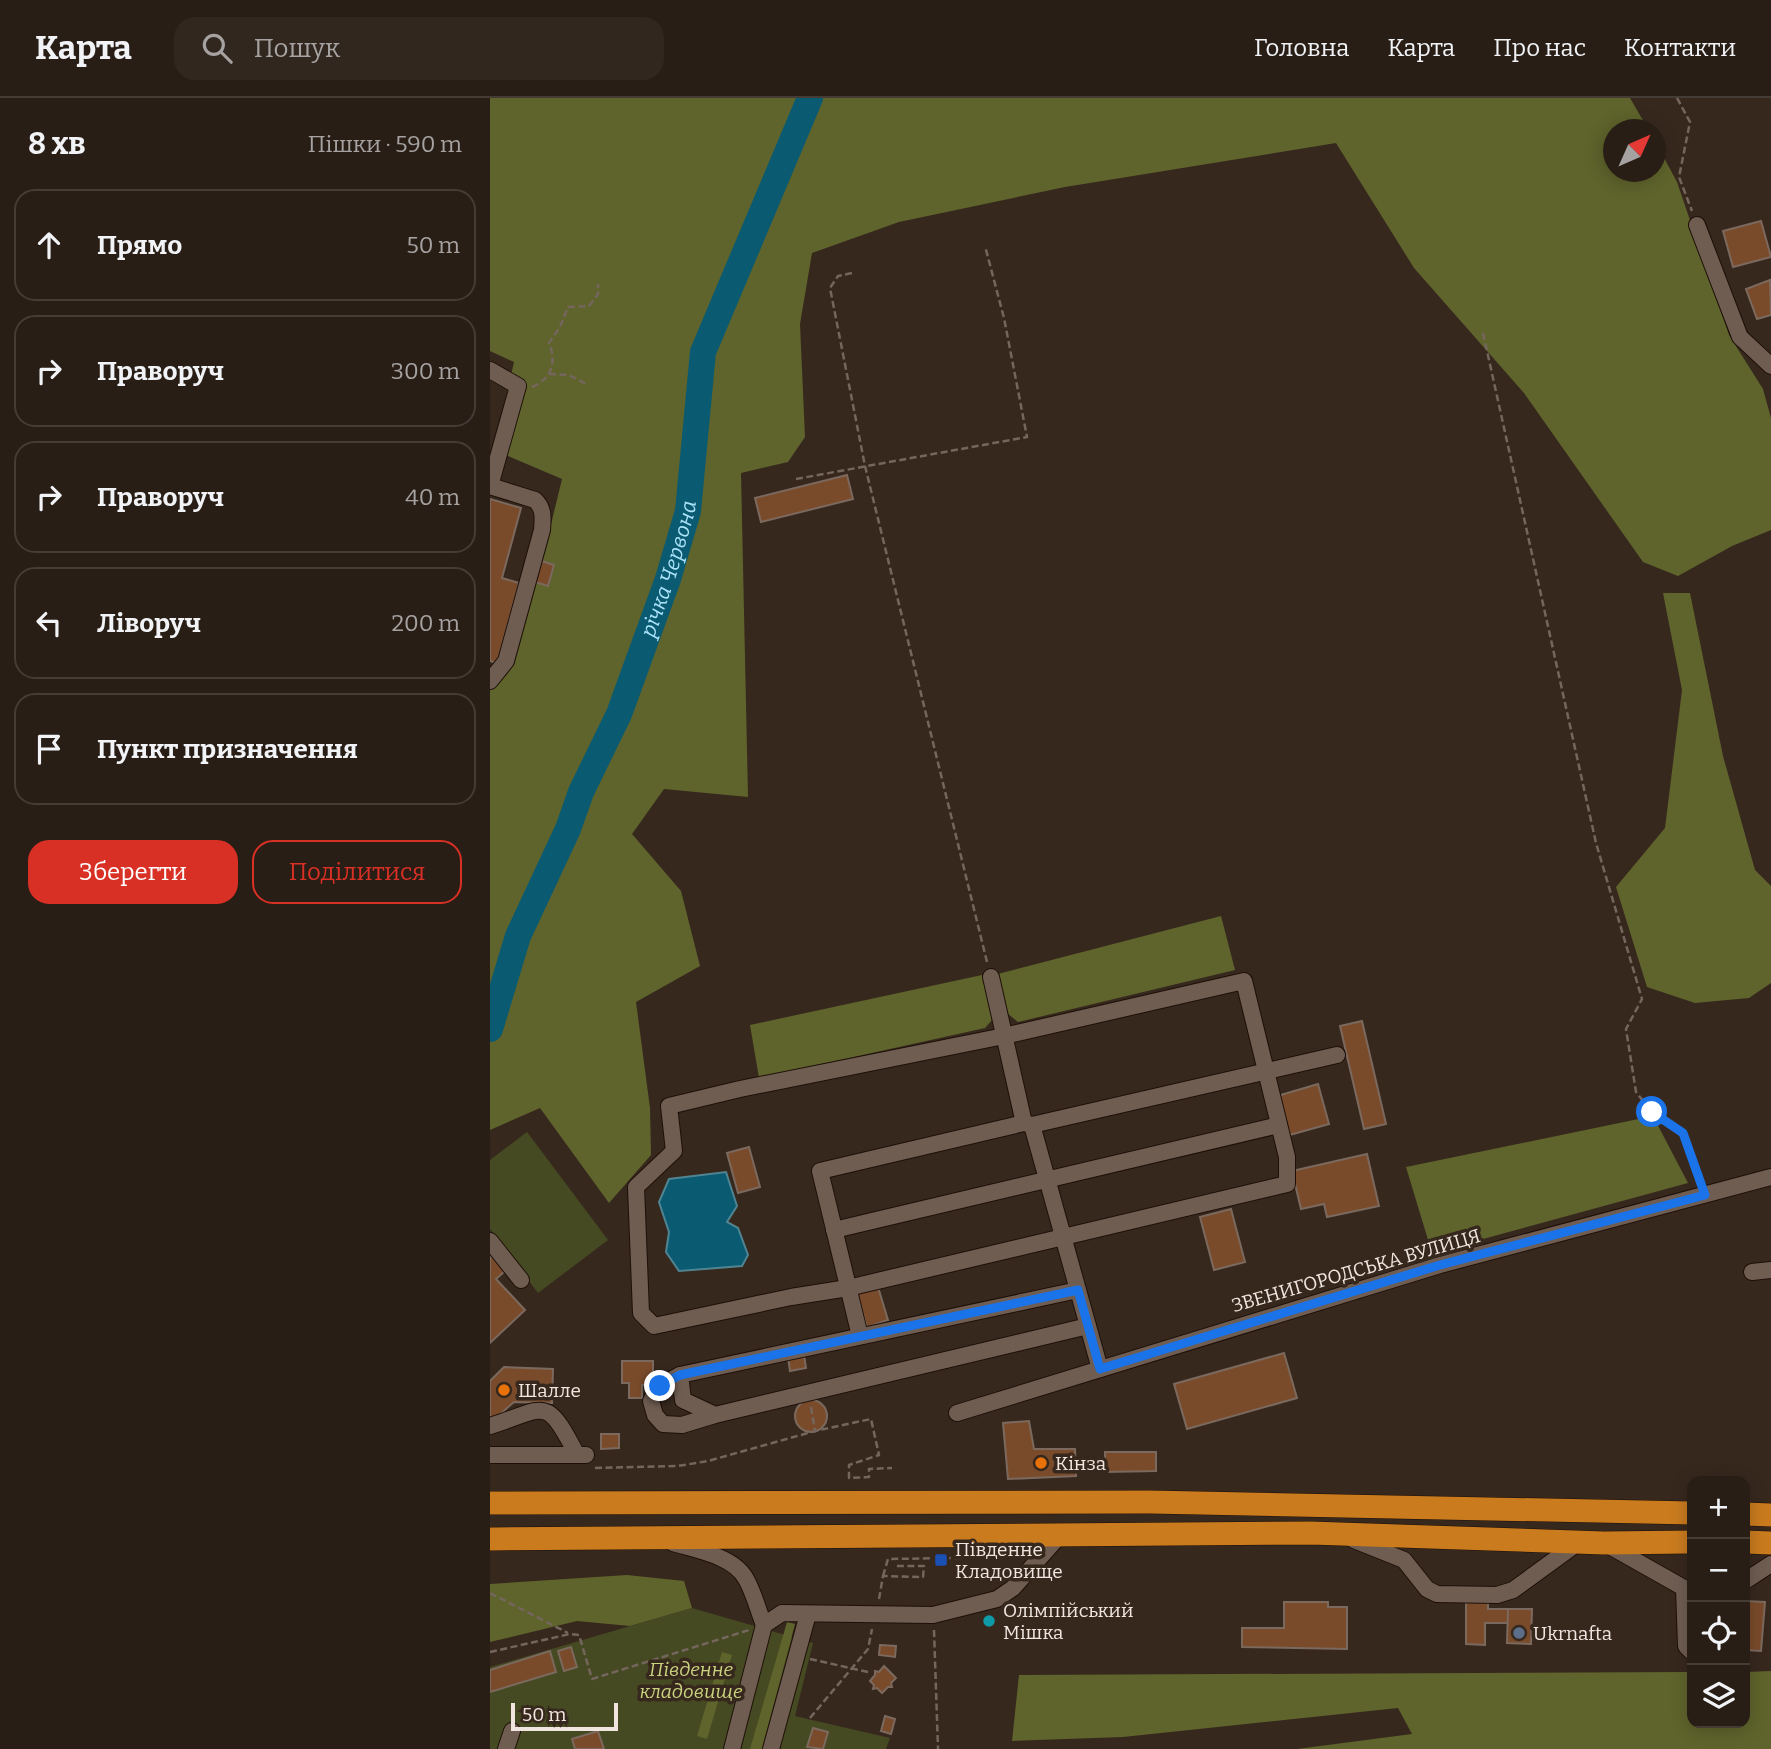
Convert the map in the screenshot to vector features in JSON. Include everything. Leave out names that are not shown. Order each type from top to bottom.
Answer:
[{"type":"highway","points":[[490,1503],[1150,1502],[1687,1513]]},
{"type":"highway","points":[[1750,1514],[1771,1515]]},
{"type":"highway","points":[[490,1539],[1335,1534],[1687,1542]]},
{"type":"highway","points":[[1750,1542],[1771,1543]]},
{"type":"street","points":[[1697,225],[1740,337],[1771,366]]},
{"type":"street","points":[[490,370],[518,386],[490,486],[534,500],[539,504],[543,517],[542,530],[506,661],[490,681]]},
{"type":"street","points":[[991,977],[1028,1124],[1047,1180],[1100,1369]]},
{"type":"street","points":[[1244,981],[1266,1072],[1287,1157],[1287,1184],[848,1289],[791,1297],[654,1326],[641,1313],[636,1187],[674,1150],[669,1106],[740,1088],[1004,1036],[1244,981]]},
{"type":"street","points":[[860,1336],[820,1171],[1336,1055]]},
{"type":"street","points":[[834,1230],[1279,1125]]},
{"type":"street","name":"ЗВЕНИГОРОДСЬКА ВУЛИЦЯ","points":[[957,1413],[1440,1265],[1771,1177]]},
{"type":"street","points":[[490,1241],[521,1280]]},
{"type":"street","points":[[1752,1272],[1771,1270]]},
{"type":"street","points":[[1078,1290],[680,1375],[660,1386],[651,1401],[655,1415],[663,1424],[682,1425],[1088,1326]]},
{"type":"street","points":[[680,1375],[682,1400],[715,1415]]},
{"type":"street","points":[[490,1426],[523,1413],[543,1409],[563,1426],[584,1459]]},
{"type":"street","points":[[490,1455],[584,1459]]},
{"type":"street","points":[[764,1625],[782,1613],[933,1615],[997,1599],[1013,1588],[1061,1534]]},
{"type":"street","points":[[1335,1534],[1383,1549],[1404,1559],[1427,1589],[1437,1594],[1497,1595],[1513,1590],[1579,1541]]},
{"type":"street","points":[[658,1538],[716,1557],[738,1569],[746,1577],[764,1625],[732,1749]]},
{"type":"street","points":[[1604,1542],[1687,1587]]},
{"type":"street","points":[[1750,1578],[1771,1564]]},
{"type":"street","points":[[772,1749],[808,1614]]},
{"type":"street","points":[[1687,1617],[1687,1647]]},
{"type":"street","points":[[506,1749],[512,1731]]},
{"type":"path","points":[[1677,98],[1689,122],[1679,177],[1697,225]]},
{"type":"path","points":[[796,479],[1027,437],[1004,317],[985,246]]},
{"type":"path","points":[[852,273],[838,276],[830,288],[865,466],[991,977]]},
{"type":"path","points":[[518,386],[535,387],[549,374],[555,357],[550,343],[561,327],[568,307],[589,306],[598,294],[598,284]]},
{"type":"path","points":[[1483,333],[1596,843],[1642,999],[1626,1029],[1636,1092],[1652,1112],[1683,1133],[1705,1195]]},
{"type":"path","points":[[549,374],[569,375],[586,384]]},
{"type":"path","points":[[809,1392],[815,1431]]},
{"type":"path","points":[[584,1459],[678,1466],[708,1461],[815,1431],[871,1419],[879,1455],[849,1465],[849,1478],[869,1477],[869,1469],[892,1468]]},
{"type":"path","points":[[810,1718],[868,1649],[888,1559],[1042,1557]]},
{"type":"path","points":[[883,1576],[923,1577],[924,1566],[894,1566]]},
{"type":"path","points":[[490,1593],[570,1634]]},
{"type":"path","points":[[933,1615],[938,1749]]},
{"type":"path","points":[[490,1652],[570,1634],[579,1635],[592,1679],[764,1625]]},
{"type":"path","points":[[797,1656],[868,1672]]},
{"type":"green space","points":[[490,98],[1630,98],[1642,119],[1603,119],[1603,182],[1666,182],[1666,162],[1677,182],[1729,335],[1763,389],[1771,418],[1771,530],[1732,546],[1678,576],[1643,562],[1524,393],[1414,268],[1336,143],[1065,187],[899,222],[812,253],[800,324],[805,437],[788,462],[741,473],[748,797],[664,789],[632,834],[681,891],[700,966],[636,1002],[650,1108],[651,1155],[609,1203],[540,1108],[490,1130],[490,687],[547,541],[562,479],[494,450],[514,362],[490,351]]},
{"type":"green space","points":[[1663,593],[1690,593],[1723,756],[1755,870],[1771,886],[1771,983],[1749,998],[1695,1003],[1647,987],[1616,887],[1665,828],[1682,690]]},
{"type":"green space","points":[[1221,916],[1235,970],[1018,1022],[1007,1013],[998,974]]},
{"type":"green space","points":[[982,975],[992,1020],[985,1028],[759,1078],[750,1025]]},
{"type":"green space","points":[[1653,1116],[1688,1183],[1432,1253],[1406,1167]]},
{"type":"green space","points":[[527,1132],[608,1240],[538,1293],[490,1229],[490,1160]]},
{"type":"green space","points":[[627,1575],[684,1581],[692,1608],[630,1626],[577,1621],[490,1642],[490,1584]]},
{"type":"green space","name":"Південне кладовище","points":[[692,1608],[813,1643],[795,1716],[890,1738],[886,1749],[490,1749],[490,1667]]},
{"type":"green space","points":[[787,1622],[795,1624],[762,1749],[750,1749]]},
{"type":"green space","points":[[722,1652],[732,1655],[707,1739],[697,1736]]},
{"type":"green space","points":[[1771,1671],[1771,1749],[1297,1749],[1412,1734],[1398,1708],[1123,1737],[1012,1741],[1019,1675],[1687,1672],[1687,1728],[1750,1728],[1750,1672]]},
{"type":"water","points":[[726,1172],[737,1206],[727,1222],[738,1228],[748,1255],[742,1266],[679,1271],[666,1252],[669,1232],[659,1202],[669,1179]]},
{"type":"building","points":[[1761,221],[1771,257],[1733,267],[1723,231]]},
{"type":"building","points":[[1770,280],[1771,315],[1757,319],[1746,289]]},
{"type":"building","points":[[847,475],[853,499],[761,522],[755,498]]},
{"type":"building","points":[[490,499],[521,508],[502,578],[519,583],[497,663],[490,661]]},
{"type":"building","points":[[542,561],[554,565],[548,586],[535,582]]},
{"type":"building","points":[[1362,1021],[1386,1124],[1364,1129],[1340,1026]]},
{"type":"building","points":[[1318,1084],[1329,1124],[1286,1136],[1274,1097]]},
{"type":"building","points":[[749,1147],[760,1187],[738,1193],[727,1153]]},
{"type":"building","points":[[1367,1154],[1379,1206],[1327,1217],[1324,1204],[1301,1209],[1292,1171]]},
{"type":"building","points":[[1231,1209],[1245,1262],[1214,1270],[1200,1217]]},
{"type":"building","points":[[490,1255],[505,1271],[496,1279],[525,1310],[490,1343]]},
{"type":"building","points":[[878,1287],[888,1320],[867,1327],[857,1294]]},
{"type":"building","points":[[1284,1353],[1297,1398],[1187,1429],[1174,1384]]},
{"type":"building","points":[[804,1355],[806,1368],[790,1371],[788,1357]]},
{"type":"building","points":[[622,1361],[653,1361],[653,1385],[642,1385],[642,1398],[629,1398],[629,1383],[622,1383]]},
{"type":"building","points":[[504,1367],[553,1369],[552,1403],[514,1402],[490,1423],[490,1381]]},
{"type":"building","points":[[811,1400],[822,1405],[827,1416],[822,1427],[811,1432],[800,1427],[795,1416],[800,1405]]},
{"type":"building","name":"Кінза","points":[[1029,1421],[1034,1449],[1075,1449],[1076,1476],[1008,1479],[1003,1423]]},
{"type":"building","points":[[601,1434],[619,1434],[619,1448],[601,1449]]},
{"type":"building","points":[[1105,1452],[1156,1452],[1156,1471],[1105,1472]]},
{"type":"building","points":[[1466,1594],[1488,1594],[1488,1609],[1508,1609],[1508,1623],[1485,1623],[1485,1645],[1466,1644]]},
{"type":"building","points":[[1750,1601],[1765,1602],[1761,1651],[1750,1650]]},
{"type":"building","points":[[1284,1602],[1328,1602],[1328,1607],[1347,1607],[1347,1649],[1242,1647],[1242,1628],[1284,1628]]},
{"type":"building","name":"Ukrnafta","points":[[1508,1609],[1532,1609],[1531,1644],[1507,1643]]},
{"type":"building","points":[[880,1645],[896,1646],[895,1657],[879,1655]]},
{"type":"building","points":[[571,1647],[577,1667],[564,1671],[558,1651]]},
{"type":"building","points":[[550,1651],[556,1672],[490,1692],[490,1670]]},
{"type":"building","points":[[884,1666],[896,1678],[891,1683],[892,1687],[882,1693],[877,1688],[873,1689],[874,1685],[870,1681],[875,1671],[879,1672]]},
{"type":"building","points":[[885,1716],[895,1719],[891,1734],[881,1731]]},
{"type":"building","points":[[813,1728],[828,1732],[823,1749],[807,1747]]},
{"type":"building","points":[[598,1731],[604,1749],[575,1749],[572,1739]]},
{"type":"waterway","name":"річка Червона","points":[[490,1029],[518,936],[568,829],[581,792],[619,714],[668,579],[688,511],[703,352],[810,98]]},
{"type":"place","name":"Шалле","points":[[504,1390]]},
{"type":"place","name":"Кінза","points":[[1041,1463]]},
{"type":"place","name":"Південне Кладовище","points":[[941,1560]]},
{"type":"place","name":"Олімпійський Мішка","points":[[989,1621]]},
{"type":"place","name":"Ukrnafta","points":[[1519,1633]]},
{"type":"route","points":[[660,1386],[680,1375],[1078,1290],[1100,1369],[1440,1265],[1705,1195],[1683,1133],[1652,1112]]}]
